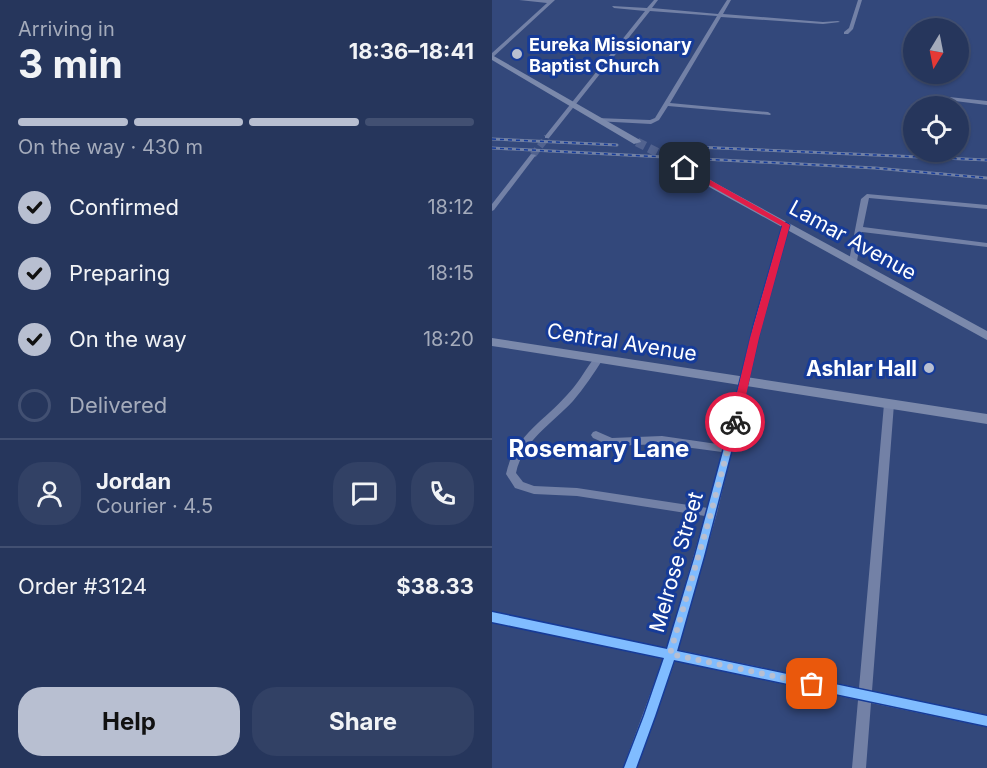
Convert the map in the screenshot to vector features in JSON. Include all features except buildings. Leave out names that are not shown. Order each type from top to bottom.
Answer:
[{"type":"main road","points":[[492,56],[571,105],[637,142]]},
{"type":"main road","name":"Lamar Avenue","points":[[670,159],[987,336]]},
{"type":"main road","name":"Central Avenue","points":[[492,342],[729,385],[745,383],[987,419]]},
{"type":"main road","name":"Central Avenue","points":[[492,348],[597,361]]},
{"type":"street","points":[[521,0],[551,1]]},
{"type":"street","points":[[547,137],[656,0]]},
{"type":"street","points":[[597,120],[651,122],[657,119],[729,0]]},
{"type":"street","points":[[846,33],[851,29],[860,0]]},
{"type":"street","points":[[492,56],[551,1]]},
{"type":"street","points":[[614,7],[823,23],[838,22]]},
{"type":"street","points":[[969,101],[987,103]]},
{"type":"street","points":[[666,104],[768,114]]},
{"type":"street","points":[[492,209],[533,155]]},
{"type":"street","points":[[853,261],[864,200],[867,196],[987,207]]},
{"type":"street","name":"Melrose Street","points":[[630,768],[670,654],[711,513],[745,383],[754,338],[786,225]]},
{"type":"street","points":[[858,229],[987,245]]},
{"type":"street","points":[[597,361],[572,395],[520,449],[512,464],[511,474],[519,485],[534,490],[577,492],[711,513]]},
{"type":"street","points":[[860,768],[889,404]]},
{"type":"street","points":[[596,435],[610,442],[662,440],[728,449]]},
{"type":"street","points":[[492,617],[987,721]]},
{"type":"tunnel","points":[[533,155],[547,137]]},
{"type":"tunnel","points":[[637,142],[670,159]]},
{"type":"railway","points":[[492,139],[617,145]]},
{"type":"railway","points":[[673,146],[987,160]]},
{"type":"railway","points":[[492,148],[875,168],[987,178]]},
{"type":"cycle path","points":[[630,768],[668,663],[700,556],[758,325],[786,225]]},
{"type":"cycle path","points":[[492,617],[987,721]]},
{"type":"way so far","points":[[735,422],[670,654],[812,684]]},
{"type":"place","name":"Eureka Missionary Baptist Church","points":[[517,54]]},
{"type":"place","name":"Ashlar Hall","points":[[929,368]]},
{"type":"district","name":"Rosemary Lane","points":[[599,448]]},
{"type":"route","points":[[685,168],[786,225],[754,338],[735,422]]}]
